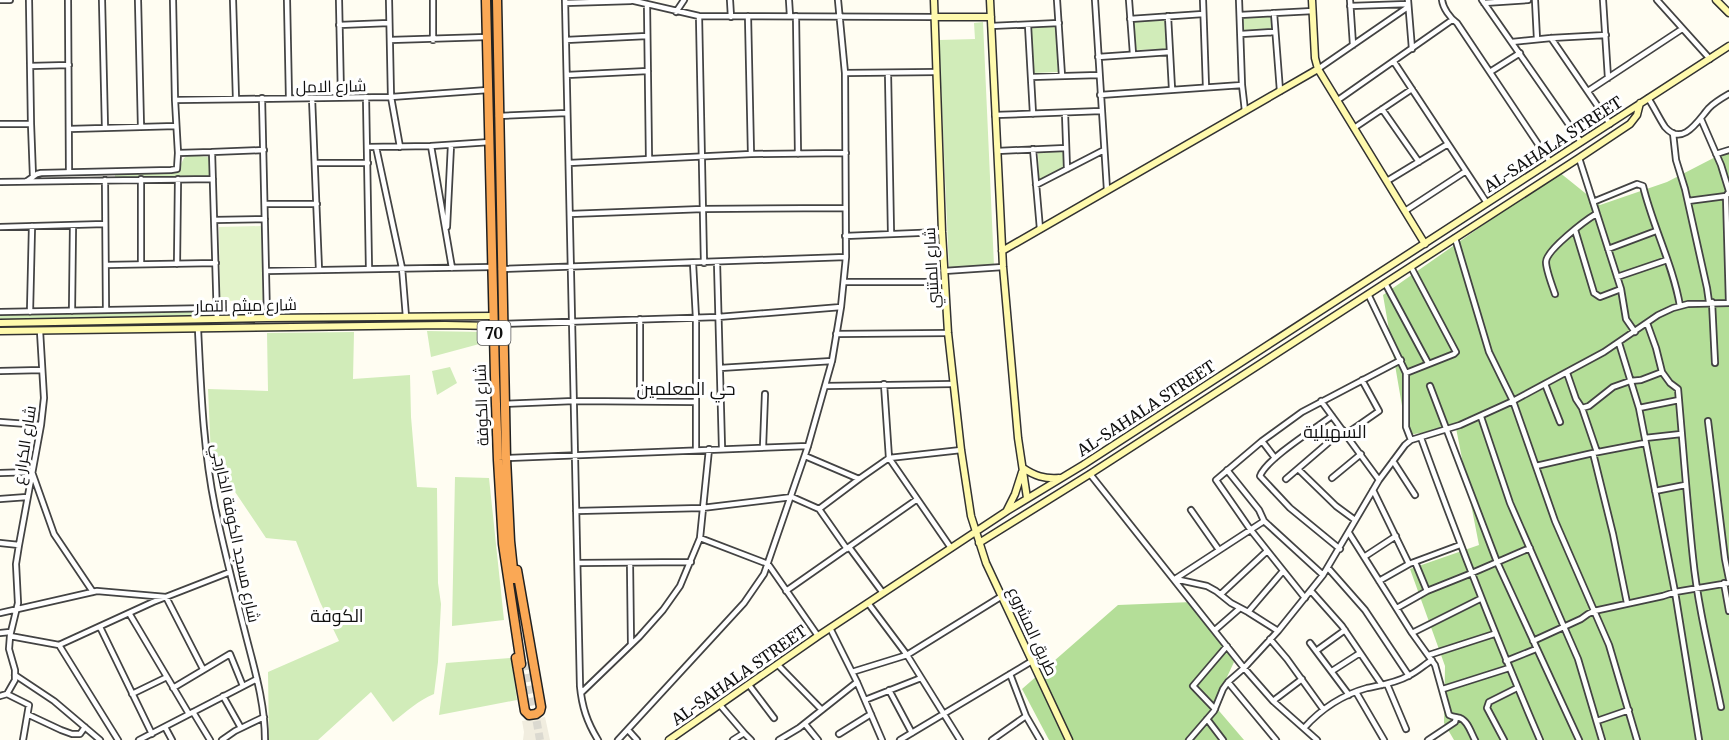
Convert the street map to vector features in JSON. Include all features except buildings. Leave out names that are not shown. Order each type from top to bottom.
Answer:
[{"type":"highway","name":"شارع الكوفة","points":[[486,0],[487,37],[493,60]]},
{"type":"highway","name":"شارع الكوفة","points":[[497,0],[490,142],[497,268]]},
{"type":"highway","name":"شارع الكوفة","points":[[492,84],[498,116],[497,322],[504,376],[507,542]]},
{"type":"highway","name":"شارع الكوفة","points":[[500,355],[495,376],[507,542],[524,663]]},
{"type":"highway","points":[[495,376],[499,373],[504,376]]},
{"type":"highway","points":[[507,542],[516,563],[541,707],[539,713],[532,716],[525,711],[510,626],[503,573],[507,542]]},
{"type":"street","points":[[0,0],[10,0]]},
{"type":"street","points":[[29,0],[34,178]]},
{"type":"street","points":[[68,0],[69,171]]},
{"type":"street","points":[[102,0],[105,128]]},
{"type":"street","points":[[138,0],[141,127]]},
{"type":"street","points":[[0,182],[27,181],[42,173],[69,171],[176,170],[178,153],[173,0]]},
{"type":"street","points":[[233,0],[236,99]]},
{"type":"street","points":[[287,0],[289,98]]},
{"type":"street","points":[[339,0],[341,98]]},
{"type":"street","points":[[389,0],[391,97],[400,147]]},
{"type":"street","points":[[432,0],[433,40]]},
{"type":"street","points":[[598,740],[585,715],[581,693],[565,1],[632,0],[699,16],[991,17]]},
{"type":"street","points":[[676,12],[684,0]]},
{"type":"street","points":[[730,0],[731,17]]},
{"type":"street","points":[[789,0],[790,16]]},
{"type":"street","points":[[618,740],[744,603],[764,574],[808,446],[832,361],[846,256],[845,73],[838,0]]},
{"type":"street","name":"شارع المتنبي","points":[[934,0],[948,333],[961,450],[975,532]]},
{"type":"street","points":[[990,0],[1002,267],[1018,438],[1027,498]]},
{"type":"street","points":[[1057,0],[1062,76]]},
{"type":"street","points":[[1095,0],[1107,190]]},
{"type":"street","points":[[1129,0],[1132,54]]},
{"type":"street","points":[[1203,0],[1206,87]]},
{"type":"street","points":[[1239,0],[1245,111]]},
{"type":"street","points":[[1312,0],[1315,58],[1318,69],[1425,244]]},
{"type":"street","points":[[1442,0],[1452,20],[1457,23],[1550,162]]},
{"type":"street","points":[[1483,2],[1528,0]]},
{"type":"street","points":[[1535,0],[1537,39]]},
{"type":"street","points":[[1603,0],[1608,78]]},
{"type":"street","points":[[1657,0],[1710,59]]},
{"type":"street","points":[[1716,0],[1729,13]]},
{"type":"street","points":[[1483,2],[1581,142]]},
{"type":"street","points":[[1353,45],[1350,3],[1408,4]]},
{"type":"street","points":[[647,4],[649,159]]},
{"type":"street","points":[[1408,4],[1412,49]]},
{"type":"street","points":[[1002,251],[1318,69],[1408,4]]},
{"type":"street","points":[[1240,15],[1313,11]]},
{"type":"street","points":[[1274,13],[1280,91]]},
{"type":"street","points":[[1130,19],[1203,14]]},
{"type":"street","points":[[699,16],[704,262]]},
{"type":"street","points":[[748,16],[751,154]]},
{"type":"street","points":[[796,16],[798,154]]},
{"type":"street","points":[[1168,16],[1172,89]]},
{"type":"street","points":[[1338,100],[1452,20]]},
{"type":"street","points":[[339,25],[390,23]]},
{"type":"street","points":[[991,27],[1059,23]]},
{"type":"street","points":[[1028,25],[1033,114]]},
{"type":"street","points":[[1588,92],[1682,29]]},
{"type":"street","points":[[1240,34],[1275,32]]},
{"type":"street","points":[[1512,42],[1606,35]]},
{"type":"street","points":[[566,40],[647,36]]},
{"type":"street","points":[[390,40],[487,37]]},
{"type":"street","points":[[1551,38],[1610,124]]},
{"type":"street","name":"AL-SAHALA STREET","points":[[669,740],[818,636],[1007,511],[1253,355],[1729,46]]},
{"type":"street","points":[[1098,57],[1170,52]]},
{"type":"street","points":[[1490,72],[1520,53]]},
{"type":"street","points":[[1394,62],[1487,203]]},
{"type":"street","points":[[30,66],[69,65]]},
{"type":"street","points":[[567,75],[648,71]]},
{"type":"street","points":[[845,73],[936,72]]},
{"type":"street","points":[[888,73],[891,233]]},
{"type":"street","points":[[1031,77],[1099,75]]},
{"type":"street","name":"شارع الامل","points":[[175,100],[391,97],[492,84]]},
{"type":"street","points":[[1100,95],[1242,85]]},
{"type":"street","points":[[1354,128],[1412,89]]},
{"type":"street","points":[[1648,98],[1667,129],[1680,134],[1729,94]]},
{"type":"street","points":[[366,97],[369,269]]},
{"type":"street","points":[[262,98],[267,318]]},
{"type":"street","points":[[312,98],[319,270]]},
{"type":"street","name":"AL-SAHALA STREET","points":[[979,543],[1090,474],[1579,158],[1630,124],[1637,115],[1640,104]]},
{"type":"street","points":[[1382,109],[1419,162]]},
{"type":"street","points":[[995,115],[1101,111]]},
{"type":"street","points":[[498,116],[567,112]]},
{"type":"street","points":[[1065,113],[1067,169]]},
{"type":"street","points":[[1189,740],[1215,708],[1228,682],[1278,631],[1323,575],[1379,480],[1411,440],[1448,430],[1513,401],[1619,343],[1666,312],[1688,304],[1729,303],[1728,193],[1716,154],[1701,119]]},
{"type":"street","points":[[0,124],[31,124]]},
{"type":"street","points":[[69,129],[176,126]]},
{"type":"street","points":[[1673,133],[1676,160],[1688,201],[1710,302],[1715,363]]},
{"type":"street","points":[[368,147],[490,142]]},
{"type":"street","points":[[1387,181],[1448,144]]},
{"type":"street","points":[[447,236],[451,145]]},
{"type":"street","points":[[431,146],[452,268]]},
{"type":"street","points":[[376,147],[402,268],[405,317]]},
{"type":"street","points":[[997,151],[1066,147]]},
{"type":"street","points":[[1033,149],[1040,229]]},
{"type":"street","points":[[178,153],[264,150]]},
{"type":"street","points":[[1036,185],[1104,150]]},
{"type":"street","points":[[1716,154],[1729,150]]},
{"type":"street","points":[[212,152],[217,319]]},
{"type":"street","points":[[568,163],[751,154],[846,153]]},
{"type":"street","points":[[1579,158],[1621,289],[1626,319],[1635,332]]},
{"type":"street","points":[[316,163],[368,163]]},
{"type":"street","points":[[113,170],[113,180]]},
{"type":"street","points":[[1405,211],[1466,171]]},
{"type":"street","points":[[34,178],[213,179]]},
{"type":"street","points":[[141,179],[141,264]]},
{"type":"street","points":[[177,264],[178,179]]},
{"type":"street","points":[[105,180],[106,310]]},
{"type":"street","points":[[1593,202],[1639,184],[1643,186],[1656,231],[1676,283],[1680,306]]},
{"type":"street","points":[[1688,201],[1728,193]]},
{"type":"street","points":[[265,204],[317,204]]},
{"type":"street","points":[[570,214],[703,209],[845,208]]},
{"type":"street","points":[[1555,294],[1546,260],[1549,254],[1596,214]]},
{"type":"street","points":[[214,220],[265,219]]},
{"type":"street","points":[[0,227],[105,224]]},
{"type":"street","points":[[72,311],[73,225]]},
{"type":"street","points":[[30,312],[32,226]]},
{"type":"street","points":[[1575,230],[1594,293],[1600,297],[1621,289]]},
{"type":"street","points":[[1608,249],[1656,231]]},
{"type":"street","points":[[845,236],[942,232]]},
{"type":"street","points":[[1455,238],[1489,352],[1513,401],[1556,521],[1609,645],[1637,739]]},
{"type":"street","points":[[266,271],[571,267],[846,256]]},
{"type":"street","points":[[1617,277],[1667,260]]},
{"type":"street","points":[[717,262],[722,448]]},
{"type":"street","points":[[106,265],[216,263]]},
{"type":"street","points":[[693,263],[696,318],[696,449]]},
{"type":"street","points":[[944,271],[1002,267]]},
{"type":"street","points":[[1406,373],[1456,352],[1411,267]]},
{"type":"street","points":[[844,282],[945,282]]},
{"type":"street","points":[[1385,283],[1428,363]]},
{"type":"street","points":[[1368,294],[1406,373],[1406,427],[1411,440]]},
{"type":"street","points":[[0,330],[346,327],[497,322],[572,323],[718,317],[841,307]]},
{"type":"street","points":[[0,312],[217,308]]},
{"type":"street","name":"شارع ميثم التمار","points":[[0,323],[405,317],[497,322]]},
{"type":"street","points":[[346,318],[346,327]]},
{"type":"street","points":[[640,319],[640,401]]},
{"type":"street","points":[[1647,323],[1662,372],[1678,389],[1685,485],[1697,588],[1721,707]]},
{"type":"street","name":"شارع مسجد الكوفة الخارجي","points":[[198,329],[205,453],[214,505],[257,679],[264,717],[265,740]]},
{"type":"street","name":"شارع الكرار ع","points":[[15,675],[9,649],[10,634],[17,609],[16,564],[44,398],[40,331]]},
{"type":"street","points":[[836,334],[948,333]]},
{"type":"street","points":[[1619,343],[1639,408],[1675,592],[1699,740]]},
{"type":"street","points":[[1253,355],[1258,364]]},
{"type":"street","points":[[1305,598],[1216,482],[1262,441],[1302,412],[1401,360]]},
{"type":"street","points":[[720,368],[832,361]]},
{"type":"street","points":[[0,371],[42,370]]},
{"type":"street","points":[[1582,408],[1589,406],[1612,387],[1662,372]]},
{"type":"street","points":[[1567,373],[1576,399],[1582,408],[1595,452],[1627,603]]},
{"type":"street","points":[[1286,479],[1344,432],[1379,411],[1362,380]]},
{"type":"street","points":[[884,384],[889,458],[951,548]]},
{"type":"street","points":[[825,386],[953,384]]},
{"type":"street","points":[[1545,384],[1560,422]]},
{"type":"street","points":[[1430,386],[1497,562],[1579,740]]},
{"type":"street","points":[[764,447],[765,394]]},
{"type":"street","points":[[1639,408],[1679,400]]},
{"type":"street","points":[[504,404],[574,401],[696,402]]},
{"type":"street","points":[[1322,401],[1379,480]]},
{"type":"street","points":[[1332,416],[1275,458],[1260,476],[1290,508],[1340,549]]},
{"type":"street","points":[[1481,417],[1510,503],[1578,659],[1602,740]]},
{"type":"street","points":[[1708,421],[1728,582],[1729,611]]},
{"type":"street","points":[[0,422],[41,425]]},
{"type":"street","points":[[1536,466],[1645,440],[1681,434]]},
{"type":"street","points":[[1421,438],[1480,599],[1539,740]]},
{"type":"street","points":[[1262,441],[1275,458]]},
{"type":"street","points":[[506,458],[808,446]]},
{"type":"street","points":[[581,693],[663,610],[680,586],[700,538],[709,449]]},
{"type":"street","points":[[819,509],[889,458],[961,450]]},
{"type":"street","points":[[1332,478],[1361,454]]},
{"type":"street","points":[[805,456],[859,478]]},
{"type":"street","points":[[1393,461],[1415,495]]},
{"type":"street","points":[[1023,468],[1035,476],[1048,479],[1061,478]]},
{"type":"street","points":[[1007,511],[1023,468]]},
{"type":"street","points":[[1298,469],[1336,506],[1355,520]]},
{"type":"street","points":[[1227,470],[1259,510],[1263,521],[1323,575]]},
{"type":"street","points":[[0,473],[32,472],[54,534],[93,592]]},
{"type":"street","points":[[1090,474],[1244,668],[1273,701],[1317,740]]},
{"type":"street","points":[[1655,491],[1685,485]]},
{"type":"street","points":[[1373,490],[1409,564]]},
{"type":"street","points":[[0,499],[27,497]]},
{"type":"street","points":[[576,511],[702,508],[792,497],[819,509],[883,593]]},
{"type":"street","points":[[786,591],[916,500]]},
{"type":"street","points":[[1191,510],[1219,550]]},
{"type":"street","points":[[1175,579],[1263,521]]},
{"type":"street","name":"طريق المشروع","points":[[975,532],[1066,739]]},
{"type":"street","points":[[1349,533],[1438,670],[1449,715],[1462,719],[1475,740]]},
{"type":"street","points":[[1364,557],[1396,536]]},
{"type":"street","points":[[700,538],[768,564],[818,636]]},
{"type":"street","points":[[0,543],[19,545]]},
{"type":"street","points":[[1379,581],[1409,564],[1460,545]]},
{"type":"street","points":[[1396,608],[1427,591],[1530,548]]},
{"type":"street","points":[[1221,594],[1267,551]]},
{"type":"street","points":[[630,562],[631,644]]},
{"type":"street","points":[[578,563],[691,562]]},
{"type":"street","points":[[1415,562],[1427,591]]},
{"type":"street","points":[[1328,568],[1365,610],[1408,676]]},
{"type":"street","points":[[1248,612],[1283,571]]},
{"type":"street","points":[[0,633],[59,645],[166,597],[230,572]]},
{"type":"street","points":[[1175,579],[1207,586],[1239,609],[1248,612],[1278,631]]},
{"type":"street","points":[[1533,641],[1594,611],[1728,582]]},
{"type":"street","points":[[1311,591],[1345,630],[1385,685],[1406,729]]},
{"type":"street","points":[[0,613],[93,592],[166,597]]},
{"type":"street","points":[[852,672],[907,655],[1002,596]]},
{"type":"street","points":[[166,597],[203,669]]},
{"type":"street","points":[[1412,633],[1480,599]]},
{"type":"street","points":[[868,603],[907,655],[960,740]]},
{"type":"street","points":[[1215,630],[1239,609]]},
{"type":"street","points":[[129,613],[173,688],[210,740]]},
{"type":"street","points":[[100,627],[152,734]]},
{"type":"street","points":[[830,628],[857,681],[882,740]]},
{"type":"street","points":[[1316,651],[1345,630]]},
{"type":"street","points":[[1304,728],[1323,709],[1349,695],[1408,676],[1430,658],[1494,634]]},
{"type":"street","points":[[1270,639],[1323,709]]},
{"type":"street","points":[[1310,643],[1349,695]]},
{"type":"street","points":[[59,645],[118,740]]},
{"type":"street","points":[[1215,708],[1193,686],[1227,646]]},
{"type":"street","points":[[1506,661],[1536,649]]},
{"type":"street","points":[[1332,671],[1360,653]]},
{"type":"street","points":[[173,688],[230,654],[243,686]]},
{"type":"street","points":[[900,740],[1032,661]]},
{"type":"street","points":[[778,665],[822,710]]},
{"type":"street","points":[[1443,689],[1509,668]]},
{"type":"street","points":[[1010,674],[1026,716],[1040,740]]},
{"type":"street","points":[[0,696],[7,694],[14,684],[15,675],[54,700],[100,740]]},
{"type":"street","points":[[132,694],[167,677]]},
{"type":"street","points":[[865,700],[921,678]]},
{"type":"street","points":[[139,740],[257,679]]},
{"type":"street","points":[[1273,701],[1302,679]]},
{"type":"street","points":[[779,740],[805,724],[857,681]]},
{"type":"street","points":[[1228,682],[1276,740]]},
{"type":"street","points":[[749,685],[774,718]]},
{"type":"street","points":[[1504,740],[1486,708],[1489,702],[1517,688]]},
{"type":"street","points":[[889,690],[912,733]]},
{"type":"street","points":[[1356,692],[1384,740]]},
{"type":"street","points":[[7,694],[29,705],[25,740]]},
{"type":"street","points":[[223,696],[241,728]]},
{"type":"street","points":[[720,705],[751,740]]},
{"type":"street","points":[[1597,721],[1629,710]]},
{"type":"street","points":[[839,734],[871,714]]},
{"type":"street","points":[[28,715],[72,734],[80,734],[85,727]]},
{"type":"street","points":[[992,740],[1026,716]]},
{"type":"street","points":[[222,740],[264,717]]},
{"type":"street","points":[[1428,740],[1455,722],[1456,718]]},
{"type":"street","points":[[1207,719],[1223,740]]},
{"type":"street","points":[[805,724],[818,740]]},
{"type":"street","points":[[165,727],[172,740]]},
{"type":"street","points":[[628,730],[637,740]]},
{"type":"street","points":[[733,740],[744,733]]},
{"type":"street","points":[[790,733],[794,740]]},
{"type":"green space","points":[[1271,15],[1272,30],[1243,31],[1242,16]]},
{"type":"green space","points":[[1166,20],[1167,49],[1136,50],[1134,22]]},
{"type":"green space","points":[[983,22],[994,266],[949,268],[939,40],[975,39],[974,23]]},
{"type":"green space","points":[[1056,26],[1058,72],[1033,73],[1031,27]]},
{"type":"green space","points":[[1729,150],[1729,740],[1454,740],[1444,723],[1445,666],[1410,569],[1479,545],[1456,428],[1407,435],[1383,295],[1559,172],[1600,205],[1667,182]]},
{"type":"green space","points":[[1063,151],[1064,168],[1039,182],[1038,153]]},
{"type":"green space","points":[[188,155],[210,157],[212,168],[209,178],[115,178],[115,172],[178,170]]},
{"type":"green space","points":[[261,226],[263,300],[220,301],[219,227]]},
{"type":"green space","points":[[205,310],[205,318],[0,322],[0,314]]},
{"type":"green space","points":[[427,331],[483,332],[483,343],[431,357]]},
{"type":"green space","points":[[354,332],[353,379],[410,375],[417,487],[437,488],[438,583],[441,604],[434,694],[393,722],[371,692],[318,740],[269,740],[268,672],[339,641],[320,602],[296,541],[266,538],[211,456],[208,389],[268,391],[267,333]]},
{"type":"green space","points":[[450,367],[457,383],[437,395],[432,371]]},
{"type":"green space","points":[[455,477],[489,478],[504,620],[452,626]]},
{"type":"green space","points":[[1192,602],[1234,662],[1214,705],[1244,740],[1049,740],[1022,689],[1118,605]]},
{"type":"green space","points":[[511,658],[517,700],[439,715],[446,663]]},
{"type":"shaded area","points":[[545,717],[550,740],[523,740],[522,721]]},
{"type":"tunnel","points":[[526,662],[540,740]]},
{"type":"district","name":"حي المعلمين","points":[[686,388]]},
{"type":"district","name":"السهيلية","points":[[1335,431]]},
{"type":"district","name":"الكوفة","points":[[337,615]]}]
